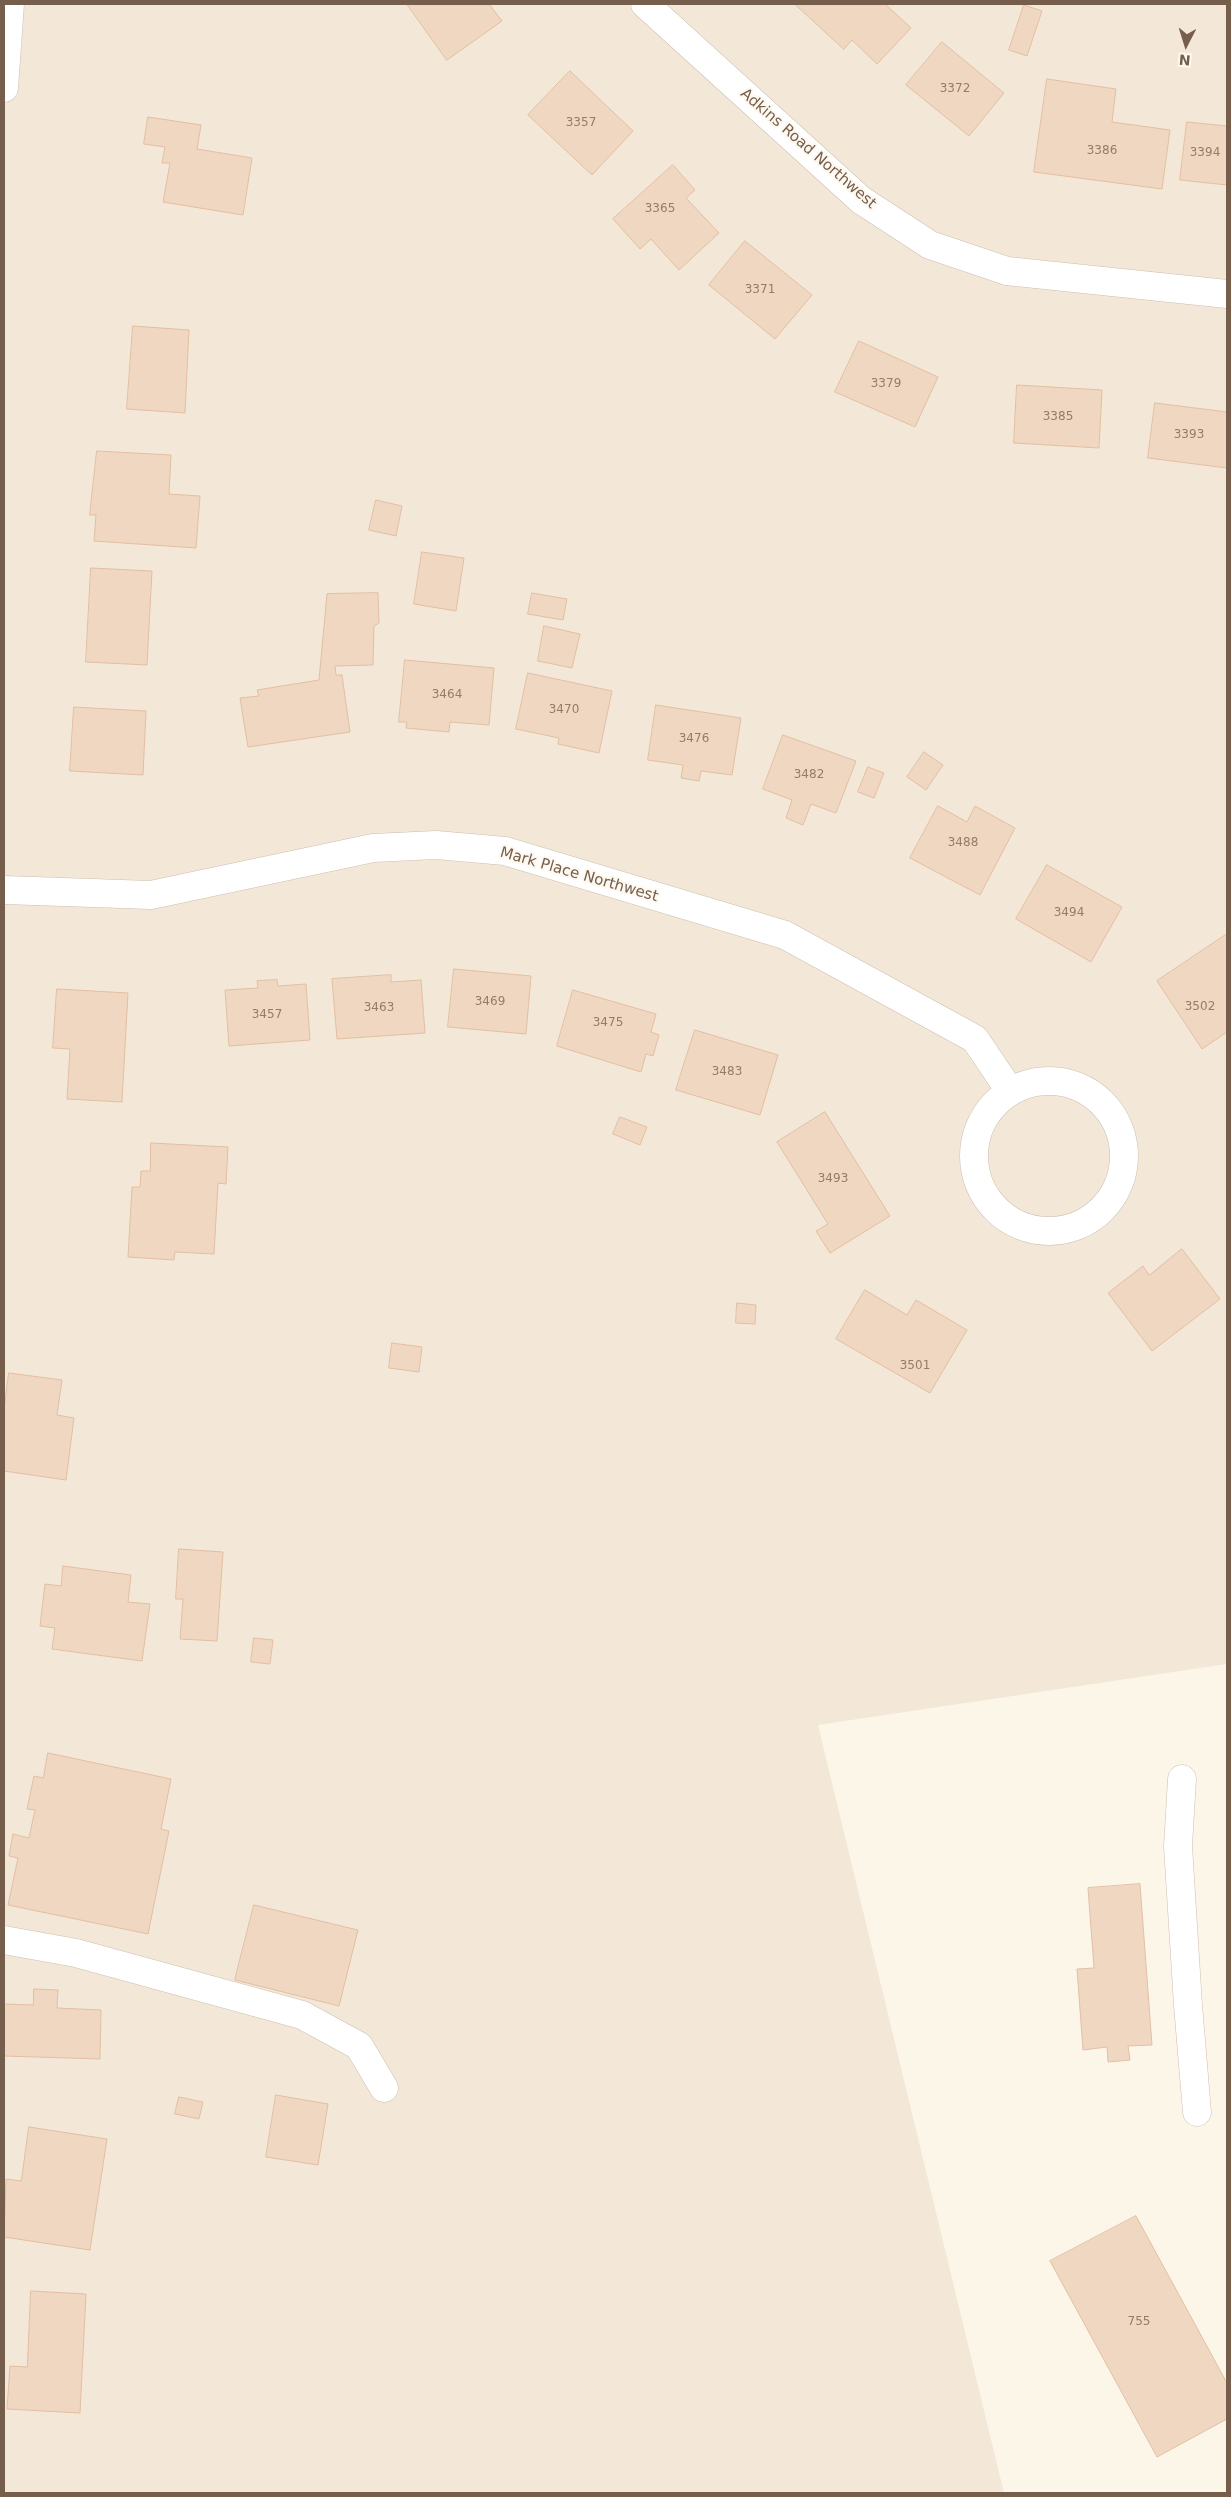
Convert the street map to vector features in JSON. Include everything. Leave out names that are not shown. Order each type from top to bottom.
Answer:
[{"type":"street","points":[[4,88],[10,4]]},
{"type":"street","name":"Adkins Road Northwest","points":[[646,4],[862,200],[930,245],[1007,271],[1227,294]]},
{"type":"street","name":"Mark Place Northwest","points":[[4,890],[151,895],[373,848],[436,844],[505,851],[785,935],[975,1039],[1010,1091]]},
{"type":"street","points":[[1057,1081],[1080,1087],[1100,1100],[1115,1119],[1123,1149],[1124,1165],[1118,1188],[1104,1208],[1083,1223],[1059,1231],[1033,1229],[1009,1220],[990,1203],[978,1180],[973,1155],[978,1130],[991,1108],[1010,1091],[1033,1082],[1057,1081]]},
{"type":"street","points":[[1182,1779],[1178,1846],[1197,2112]]},
{"type":"street","points":[[4,1940],[76,1953],[302,2015],[359,2046],[384,2088]]},
{"type":"shaded area","points":[[4,4],[1227,4],[1227,1664],[818,1725],[1004,2493],[4,2493]]},
{"type":"building","points":[[407,4],[489,4],[502,21],[447,60]]},
{"type":"building","points":[[795,4],[885,4],[911,28],[877,64],[852,40],[844,49]]},
{"type":"building","points":[[1024,5],[1042,11],[1027,56],[1009,50]]},
{"type":"building","points":[[942,42],[1004,93],[969,136],[906,85]]},
{"type":"building","points":[[570,71],[633,131],[592,175],[528,115]]},
{"type":"building","points":[[1047,79],[1116,89],[1112,122],[1170,130],[1162,189],[1034,172]]},
{"type":"building","points":[[148,117],[201,125],[197,149],[252,158],[243,215],[163,202],[170,163],[162,163],[165,147],[144,144]]},
{"type":"building","points":[[1187,122],[1227,126],[1227,185],[1180,180]]},
{"type":"building","points":[[673,165],[695,190],[686,198],[719,233],[679,270],[651,239],[640,249],[613,219]]},
{"type":"building","points":[[745,241],[812,295],[775,339],[709,285]]},
{"type":"building","points":[[133,326],[189,330],[185,413],[127,409]]},
{"type":"building","points":[[859,341],[938,377],[915,427],[835,392]]},
{"type":"building","points":[[1017,385],[1102,390],[1099,448],[1014,443]]},
{"type":"building","points":[[1155,403],[1227,412],[1227,468],[1148,458]]},
{"type":"building","points":[[97,451],[171,455],[169,494],[200,496],[196,548],[94,541],[96,515],[90,515]]},
{"type":"building","points":[[376,500],[402,506],[396,536],[369,530]]},
{"type":"building","points":[[422,552],[464,558],[456,611],[414,604]]},
{"type":"building","points":[[91,568],[152,571],[147,665],[86,662]]},
{"type":"building","points":[[378,593],[379,623],[374,626],[373,665],[335,666],[336,675],[342,675],[350,732],[248,747],[240,698],[259,696],[257,690],[319,680],[327,594]]},
{"type":"building","points":[[532,593],[567,599],[563,620],[528,614]]},
{"type":"building","points":[[544,626],[580,634],[572,668],[538,661]]},
{"type":"building","points":[[405,660],[494,668],[489,725],[450,722],[449,732],[406,728],[407,722],[399,722]]},
{"type":"building","points":[[528,673],[612,691],[599,753],[558,744],[559,738],[516,729]]},
{"type":"building","points":[[656,705],[741,718],[732,775],[701,771],[699,781],[681,778],[683,765],[648,760]]},
{"type":"building","points":[[74,707],[146,711],[143,775],[70,771]]},
{"type":"building","points":[[783,735],[856,761],[836,813],[811,804],[803,825],[786,818],[792,800],[763,789]]},
{"type":"building","points":[[924,752],[943,765],[926,790],[907,777]]},
{"type":"building","points":[[868,767],[884,773],[874,798],[858,792]]},
{"type":"building","points":[[938,806],[967,822],[975,806],[1015,828],[980,895],[910,858]]},
{"type":"building","points":[[1047,865],[1122,907],[1091,962],[1016,919]]},
{"type":"building","points":[[1227,934],[1227,1032],[1202,1049],[1157,981]]},
{"type":"building","points":[[454,969],[531,976],[526,1034],[448,1027]]},
{"type":"building","points":[[391,975],[391,982],[421,980],[425,1033],[337,1039],[332,979]]},
{"type":"building","points":[[277,980],[278,986],[306,984],[310,1040],[229,1046],[225,990],[258,988],[257,981]]},
{"type":"building","points":[[57,989],[128,993],[122,1102],[67,1099],[70,1049],[53,1048]]},
{"type":"building","points":[[573,990],[656,1014],[651,1032],[659,1035],[653,1056],[646,1054],[641,1072],[557,1046]]},
{"type":"building","points":[[695,1030],[778,1055],[760,1115],[676,1090]]},
{"type":"building","points":[[825,1112],[890,1216],[830,1253],[816,1231],[828,1224],[777,1142]]},
{"type":"building","points":[[620,1117],[647,1127],[640,1145],[613,1134]]},
{"type":"building","points":[[151,1143],[228,1147],[226,1184],[218,1183],[214,1254],[175,1252],[174,1260],[128,1257],[132,1187],[140,1187],[141,1171],[150,1171]]},
{"type":"building","points":[[1182,1249],[1220,1299],[1152,1351],[1108,1293],[1143,1266],[1149,1275]]},
{"type":"building","points":[[865,1290],[907,1315],[916,1300],[967,1330],[930,1393],[836,1339]]},
{"type":"building","points":[[737,1303],[756,1305],[755,1324],[736,1323]]},
{"type":"building","points":[[392,1343],[422,1347],[419,1372],[389,1368]]},
{"type":"building","points":[[9,1373],[62,1380],[57,1415],[74,1418],[66,1480],[4,1471],[4,1410]]},
{"type":"building","points":[[179,1549],[223,1552],[217,1641],[180,1639],[183,1599],[176,1599]]},
{"type":"building","points":[[63,1566],[131,1575],[128,1602],[150,1604],[142,1661],[52,1649],[55,1628],[40,1626],[45,1584],[61,1586]]},
{"type":"building","points":[[254,1638],[273,1640],[270,1664],[251,1662]]},
{"type":"building","points":[[48,1753],[171,1779],[161,1829],[169,1831],[148,1934],[8,1905],[18,1858],[9,1856],[13,1834],[29,1838],[35,1810],[27,1809],[34,1776],[43,1778]]},
{"type":"building","points":[[1140,1884],[1152,2045],[1128,2046],[1130,2060],[1108,2062],[1107,2047],[1083,2050],[1077,1969],[1094,1968],[1088,1888]]},
{"type":"building","points":[[254,1905],[358,1930],[339,2006],[235,1980]]},
{"type":"building","points":[[34,1989],[58,1990],[57,2008],[101,2010],[100,2059],[4,2056],[4,2004],[33,2005]]},
{"type":"building","points":[[276,2095],[328,2104],[318,2165],[266,2157]]},
{"type":"building","points":[[179,2097],[203,2102],[199,2119],[175,2114]]},
{"type":"building","points":[[29,2127],[107,2139],[90,2250],[4,2237],[6,2179],[21,2181]]},
{"type":"building","points":[[1136,2216],[1227,2383],[1227,2419],[1157,2457],[1050,2261]]},
{"type":"building","points":[[31,2291],[86,2294],[80,2413],[7,2409],[10,2366],[27,2367]]}]
